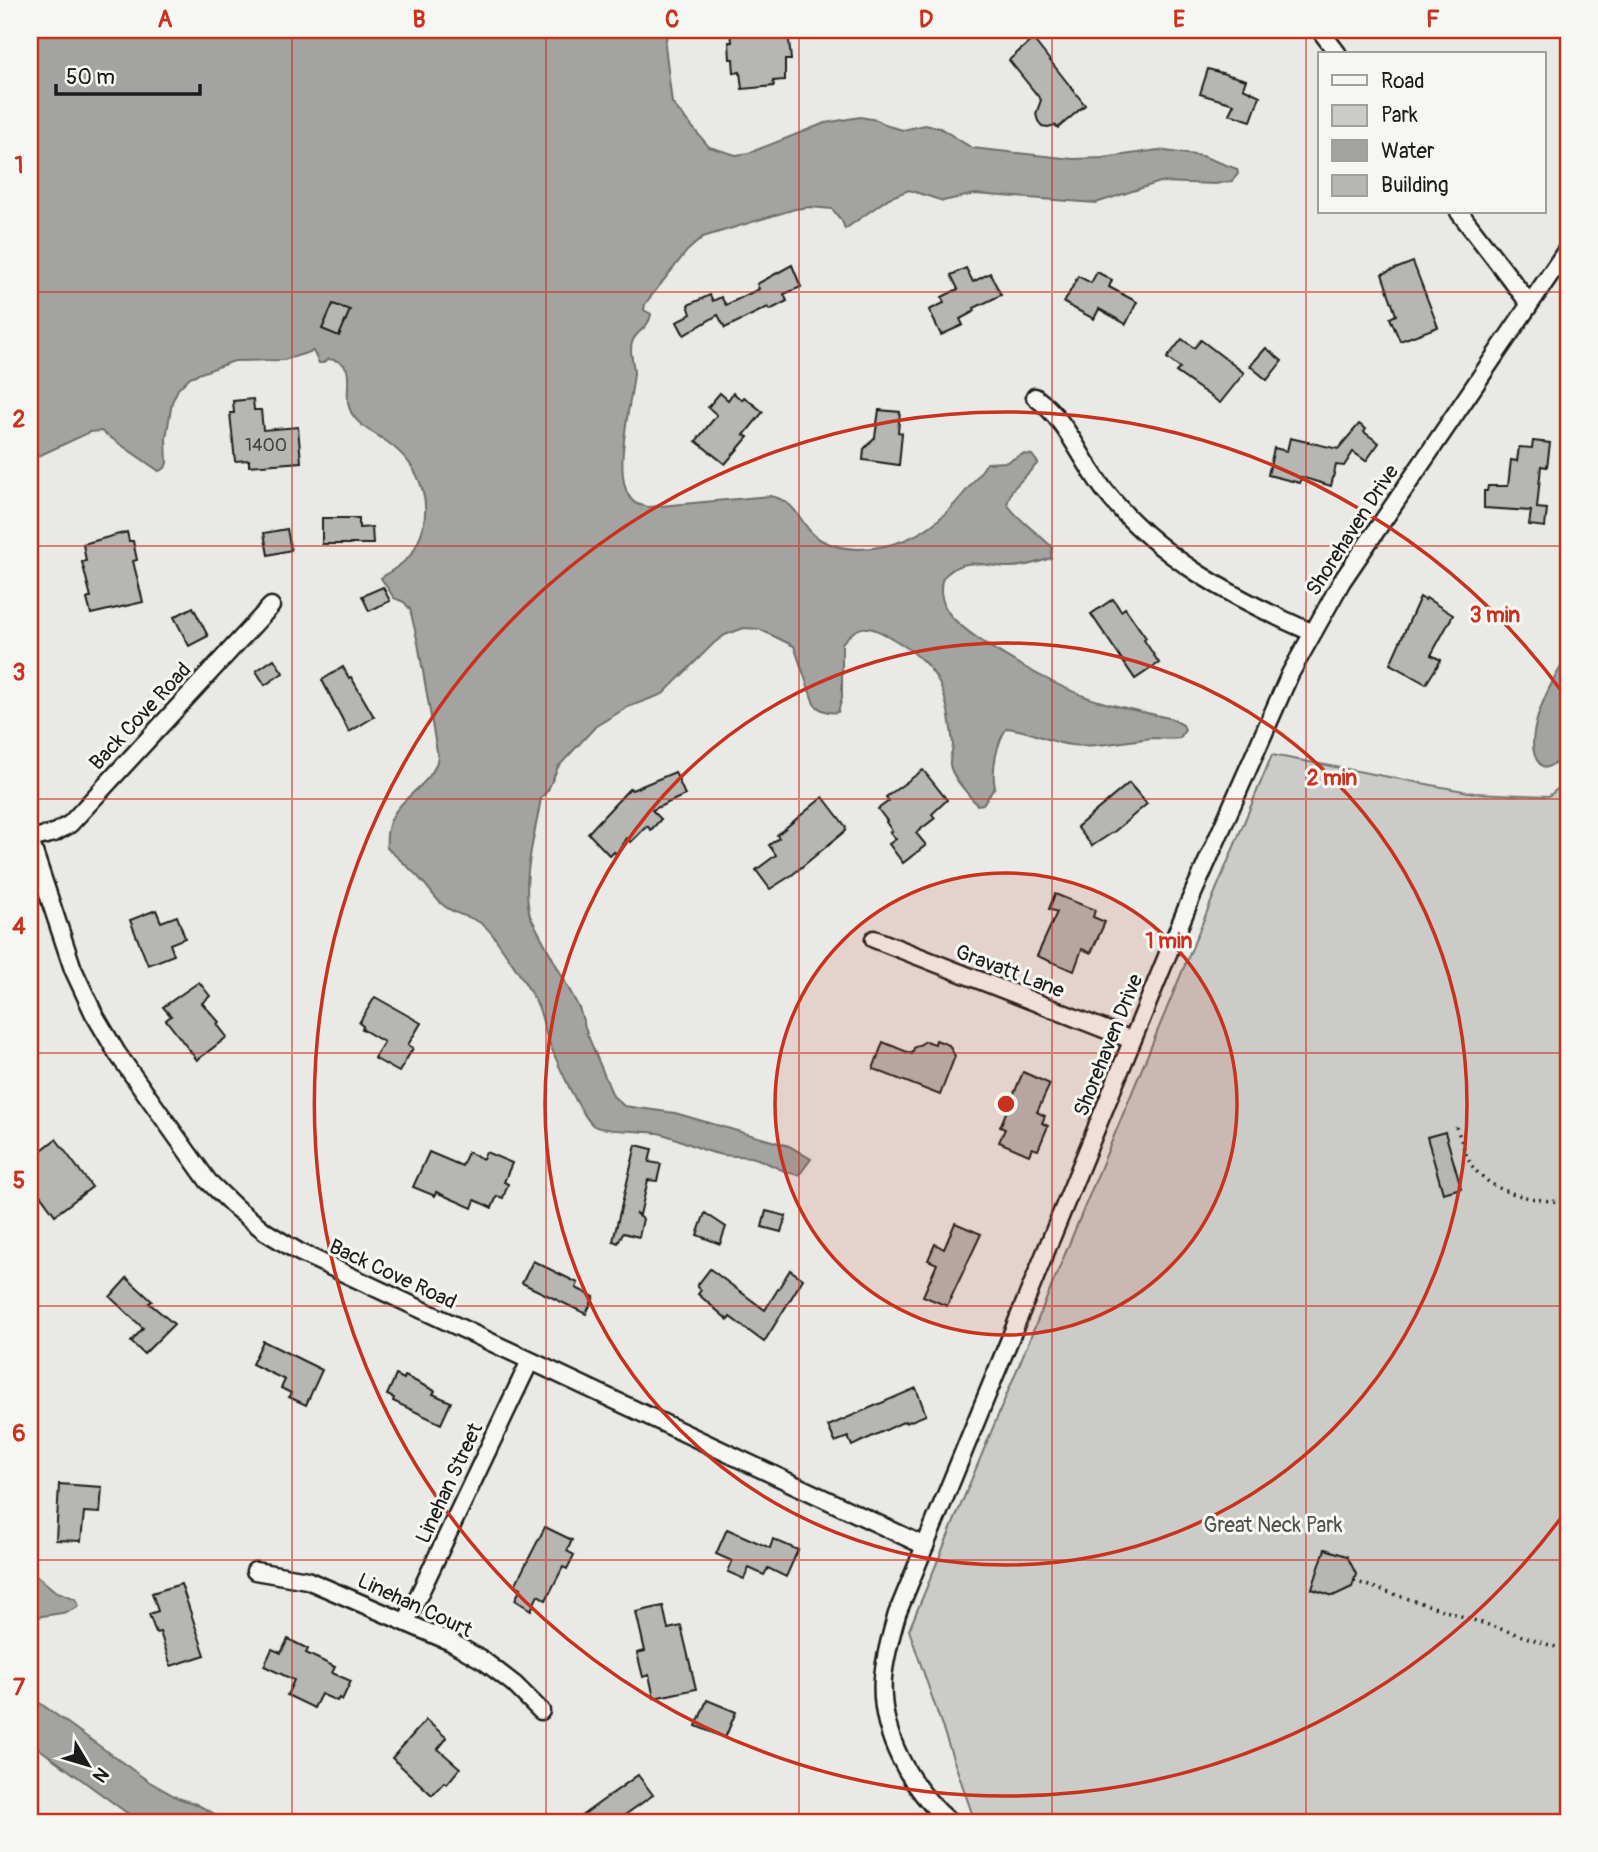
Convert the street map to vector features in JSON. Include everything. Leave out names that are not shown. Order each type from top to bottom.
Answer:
[{"type":"street","points":[[1320,30],[1336,52]]},
{"type":"street","points":[[1461,214],[1529,303]]},
{"type":"street","name":"Shorehaven Drive","points":[[950,1822],[935,1810],[915,1786],[890,1732],[883,1698],[883,1679],[897,1614],[1193,892],[1290,674],[1342,580],[1568,248]]},
{"type":"street","points":[[1035,397],[1061,421],[1104,490],[1152,539],[1219,586],[1264,611],[1311,632]]},
{"type":"street","name":"Back Cove Road","points":[[271,606],[70,824],[54,833],[30,840],[73,969],[94,1014],[117,1053],[208,1181],[266,1232],[299,1252],[925,1546]]},
{"type":"street","name":"Gravatt Lane","points":[[874,939],[1132,1040]]},
{"type":"street","name":"Linehan Street","points":[[406,1622],[530,1361]]},
{"type":"street","name":"Linehan Court","points":[[255,1571],[307,1580],[451,1642],[484,1661],[514,1684],[541,1711]]},
{"type":"path","points":[[1456,1127],[1471,1166],[1487,1182],[1522,1196],[1568,1202]]},
{"type":"path","points":[[1354,1581],[1568,1651]]},
{"type":"green space","name":"Great Neck Park","points":[[1272,755],[1474,793],[1549,796],[1568,780],[1568,1822],[975,1822],[909,1630]]},
{"type":"water","points":[[30,30],[668,30],[665,45],[672,103],[709,147],[736,155],[749,153],[825,123],[860,117],[903,130],[925,125],[940,128],[972,148],[1073,159],[1103,158],[1158,150],[1202,156],[1237,169],[1238,174],[1232,181],[1215,184],[1160,182],[1096,203],[975,194],[943,201],[909,190],[889,198],[845,229],[832,209],[795,209],[703,237],[687,251],[645,304],[644,310],[651,314],[646,326],[632,344],[634,373],[622,460],[627,492],[635,503],[649,507],[770,496],[788,503],[808,529],[821,540],[835,546],[866,549],[898,542],[926,529],[958,500],[987,463],[1007,462],[1023,454],[1032,455],[1038,463],[1012,490],[1007,504],[1052,547],[1051,558],[1020,566],[970,564],[955,568],[942,581],[941,592],[945,607],[962,627],[1056,684],[1089,698],[1172,719],[1183,725],[1185,730],[1177,739],[1153,738],[1083,746],[1060,743],[1007,728],[1000,740],[996,756],[995,787],[983,804],[977,805],[957,781],[952,770],[950,762],[953,744],[943,692],[937,679],[919,657],[874,629],[858,629],[842,643],[842,698],[838,712],[831,713],[814,704],[794,646],[759,629],[744,628],[725,635],[714,643],[663,694],[628,707],[596,726],[558,767],[548,790],[541,798],[528,872],[530,916],[579,1008],[613,1096],[624,1106],[675,1113],[789,1146],[811,1159],[799,1175],[755,1158],[711,1152],[662,1134],[594,1126],[582,1110],[561,1070],[534,998],[495,938],[476,920],[443,905],[387,848],[392,817],[399,806],[427,779],[438,757],[410,609],[404,602],[394,598],[381,578],[414,550],[425,519],[425,504],[417,476],[409,463],[399,451],[363,426],[352,414],[348,397],[348,372],[345,366],[339,361],[328,359],[319,363],[313,351],[284,360],[234,361],[190,377],[178,389],[172,402],[166,438],[167,463],[165,468],[159,471],[101,431],[90,432],[30,460]]},
{"type":"water","points":[[1568,657],[1568,750],[1559,762],[1545,768],[1536,759],[1534,730],[1553,680]]},
{"type":"water","points":[[30,1570],[55,1591],[76,1599],[79,1606],[30,1619]]},
{"type":"water","points":[[30,1696],[148,1781],[213,1813],[223,1822],[145,1822],[127,1813],[30,1742]]},
{"type":"building","points":[[731,30],[788,30],[791,60],[785,60],[785,80],[773,81],[774,86],[742,89],[740,72],[734,73],[733,59],[730,59]]},
{"type":"building","points":[[1033,39],[1085,105],[1058,128],[1055,125],[1042,126],[1038,121],[1036,114],[1041,100],[1009,60]]},
{"type":"building","points":[[1208,69],[1246,80],[1243,88],[1260,96],[1251,121],[1229,114],[1234,104],[1200,94]]},
{"type":"building","points":[[1413,262],[1438,327],[1400,341],[1390,318],[1396,315],[1382,274]]},
{"type":"building","points":[[792,265],[801,287],[784,294],[787,301],[725,328],[718,315],[684,335],[677,322],[691,314],[688,305],[710,295],[713,301],[721,297],[726,305],[759,289],[757,284]]},
{"type":"building","points":[[966,268],[973,282],[990,273],[1001,295],[974,308],[975,311],[960,319],[963,325],[941,335],[929,310],[944,303],[942,297],[958,289],[951,275]]},
{"type":"building","points":[[1097,272],[1112,280],[1109,287],[1137,302],[1126,324],[1099,309],[1094,319],[1064,303],[1078,276],[1091,283]]},
{"type":"building","points":[[333,304],[350,310],[339,336],[322,329]]},
{"type":"building","points":[[1182,339],[1194,348],[1201,340],[1244,373],[1220,403],[1176,372],[1180,368],[1167,358]]},
{"type":"building","points":[[1266,348],[1282,361],[1267,380],[1250,366]]},
{"type":"building","points":[[720,393],[728,400],[733,393],[742,400],[744,397],[763,412],[744,435],[748,437],[725,464],[696,441],[717,415],[708,407]]},
{"type":"building","points":[[253,399],[254,410],[261,410],[263,430],[298,427],[301,462],[249,466],[249,460],[235,461],[230,413],[234,413],[233,401]]},
{"type":"building","points":[[879,410],[900,412],[898,432],[902,433],[899,465],[863,460],[864,449],[875,437]]},
{"type":"building","points":[[1359,424],[1366,429],[1364,432],[1379,443],[1366,461],[1353,452],[1344,466],[1336,465],[1331,486],[1301,477],[1300,483],[1268,475],[1274,448],[1287,451],[1290,438],[1338,449]]},
{"type":"building","points":[[1533,441],[1550,443],[1547,467],[1541,466],[1537,508],[1547,509],[1545,527],[1529,525],[1531,511],[1484,508],[1484,491],[1487,491],[1488,486],[1508,486],[1511,460],[1517,461],[1519,447],[1532,448]]},
{"type":"building","points":[[322,518],[359,518],[359,528],[372,527],[373,544],[322,544]]},
{"type":"building","points":[[287,529],[291,550],[268,555],[264,533]]},
{"type":"building","points":[[127,532],[129,541],[133,541],[137,560],[133,561],[143,602],[91,614],[87,599],[91,597],[82,562],[86,561],[83,544]]},
{"type":"building","points":[[383,587],[390,601],[369,611],[362,596]]},
{"type":"building","points":[[1420,597],[1453,615],[1431,655],[1441,660],[1426,684],[1390,664]]},
{"type":"building","points":[[1113,599],[1121,611],[1125,608],[1159,663],[1135,679],[1091,614]]},
{"type":"building","points":[[193,607],[208,636],[189,646],[174,617]]},
{"type":"building","points":[[274,659],[283,673],[265,685],[256,671]]},
{"type":"building","points":[[343,667],[374,717],[349,732],[322,680]]},
{"type":"building","points":[[923,770],[947,800],[932,814],[935,818],[916,833],[926,845],[903,863],[889,844],[896,839],[878,809],[889,801],[886,797]]},
{"type":"building","points":[[675,772],[685,795],[652,810],[661,819],[651,830],[647,826],[631,842],[627,838],[616,854],[614,852],[610,856],[588,833],[630,788],[632,790]]},
{"type":"building","points":[[1129,783],[1147,804],[1092,846],[1077,827]]},
{"type":"building","points":[[823,797],[846,827],[845,831],[792,875],[770,889],[756,870],[776,855],[769,845],[779,838],[777,835]]},
{"type":"building","points":[[1055,894],[1095,910],[1093,917],[1105,922],[1091,953],[1082,949],[1074,971],[1037,956],[1057,912],[1049,909]]},
{"type":"building","points":[[156,910],[161,922],[177,916],[185,938],[170,944],[174,955],[148,965],[130,920]]},
{"type":"building","points":[[199,982],[210,996],[202,1003],[219,1022],[217,1024],[227,1037],[197,1060],[166,1020],[171,1016],[163,1007]]},
{"type":"building","points":[[375,997],[421,1023],[408,1045],[413,1048],[399,1072],[374,1058],[384,1042],[362,1029],[363,1026],[359,1023]]},
{"type":"building","points":[[936,1040],[949,1045],[955,1056],[940,1095],[873,1069],[883,1042],[912,1054],[914,1048],[926,1041],[935,1044]]},
{"type":"building","points":[[1023,1072],[1050,1084],[1037,1112],[1045,1116],[1042,1123],[1048,1126],[1038,1150],[1032,1148],[1029,1155],[999,1142],[1005,1129],[1000,1127]]},
{"type":"building","points":[[1445,1132],[1461,1188],[1443,1193],[1427,1137]]},
{"type":"building","points":[[56,1139],[92,1187],[55,1215],[41,1196],[30,1204],[30,1159]]},
{"type":"building","points":[[636,1145],[652,1149],[649,1162],[661,1164],[657,1181],[648,1180],[640,1215],[635,1213],[643,1219],[639,1237],[623,1233],[618,1243],[613,1241]]},
{"type":"building","points":[[429,1152],[462,1166],[468,1152],[483,1159],[486,1152],[512,1163],[504,1182],[508,1184],[503,1198],[497,1196],[492,1208],[475,1200],[472,1208],[436,1192],[435,1196],[413,1187]]},
{"type":"building","points":[[766,1211],[786,1216],[781,1232],[762,1227]]},
{"type":"building","points":[[705,1213],[726,1227],[720,1244],[697,1235]]},
{"type":"building","points":[[955,1223],[981,1234],[947,1306],[923,1296],[937,1264],[928,1260],[935,1244],[944,1249]]},
{"type":"building","points":[[533,1261],[578,1283],[576,1288],[594,1297],[586,1314],[522,1283]]},
{"type":"building","points":[[710,1269],[765,1310],[790,1270],[803,1279],[764,1342],[730,1317],[728,1320],[698,1294],[701,1290],[697,1286]]},
{"type":"building","points":[[127,1278],[152,1301],[149,1303],[174,1324],[144,1354],[131,1342],[143,1328],[110,1297]]},
{"type":"building","points":[[263,1341],[322,1370],[306,1405],[289,1397],[291,1393],[281,1388],[285,1380],[252,1364]]},
{"type":"building","points":[[396,1375],[404,1379],[405,1376],[451,1402],[441,1424],[393,1401],[394,1398],[387,1395]]},
{"type":"building","points":[[916,1388],[926,1415],[906,1423],[905,1421],[852,1446],[848,1437],[835,1442],[828,1426]]},
{"type":"building","points":[[59,1484],[102,1487],[100,1513],[84,1512],[81,1541],[56,1540]]},
{"type":"building","points":[[545,1527],[572,1540],[567,1551],[574,1555],[567,1569],[563,1567],[546,1600],[538,1595],[531,1610],[515,1600],[521,1588],[515,1585]]},
{"type":"building","points":[[727,1529],[770,1548],[773,1539],[798,1550],[786,1577],[768,1568],[764,1575],[749,1568],[744,1579],[728,1572],[732,1561],[716,1554]]},
{"type":"building","points":[[1325,1549],[1347,1556],[1356,1574],[1352,1587],[1333,1596],[1312,1589]]},
{"type":"building","points":[[181,1584],[205,1655],[171,1666],[160,1632],[156,1633],[149,1614],[158,1611],[152,1593]]},
{"type":"building","points":[[663,1606],[668,1629],[681,1626],[696,1689],[654,1698],[649,1675],[643,1677],[637,1653],[645,1651],[636,1612]]},
{"type":"building","points":[[288,1639],[308,1649],[306,1653],[335,1667],[332,1673],[351,1681],[342,1700],[339,1698],[337,1701],[321,1694],[314,1708],[287,1695],[294,1680],[264,1666],[272,1649],[281,1653]]},
{"type":"building","points":[[707,1700],[736,1712],[725,1738],[696,1726]]},
{"type":"building","points":[[426,1720],[447,1738],[438,1749],[460,1768],[447,1784],[444,1782],[432,1795],[392,1758]]},
{"type":"building","points":[[638,1775],[653,1795],[615,1822],[573,1822]]}]
